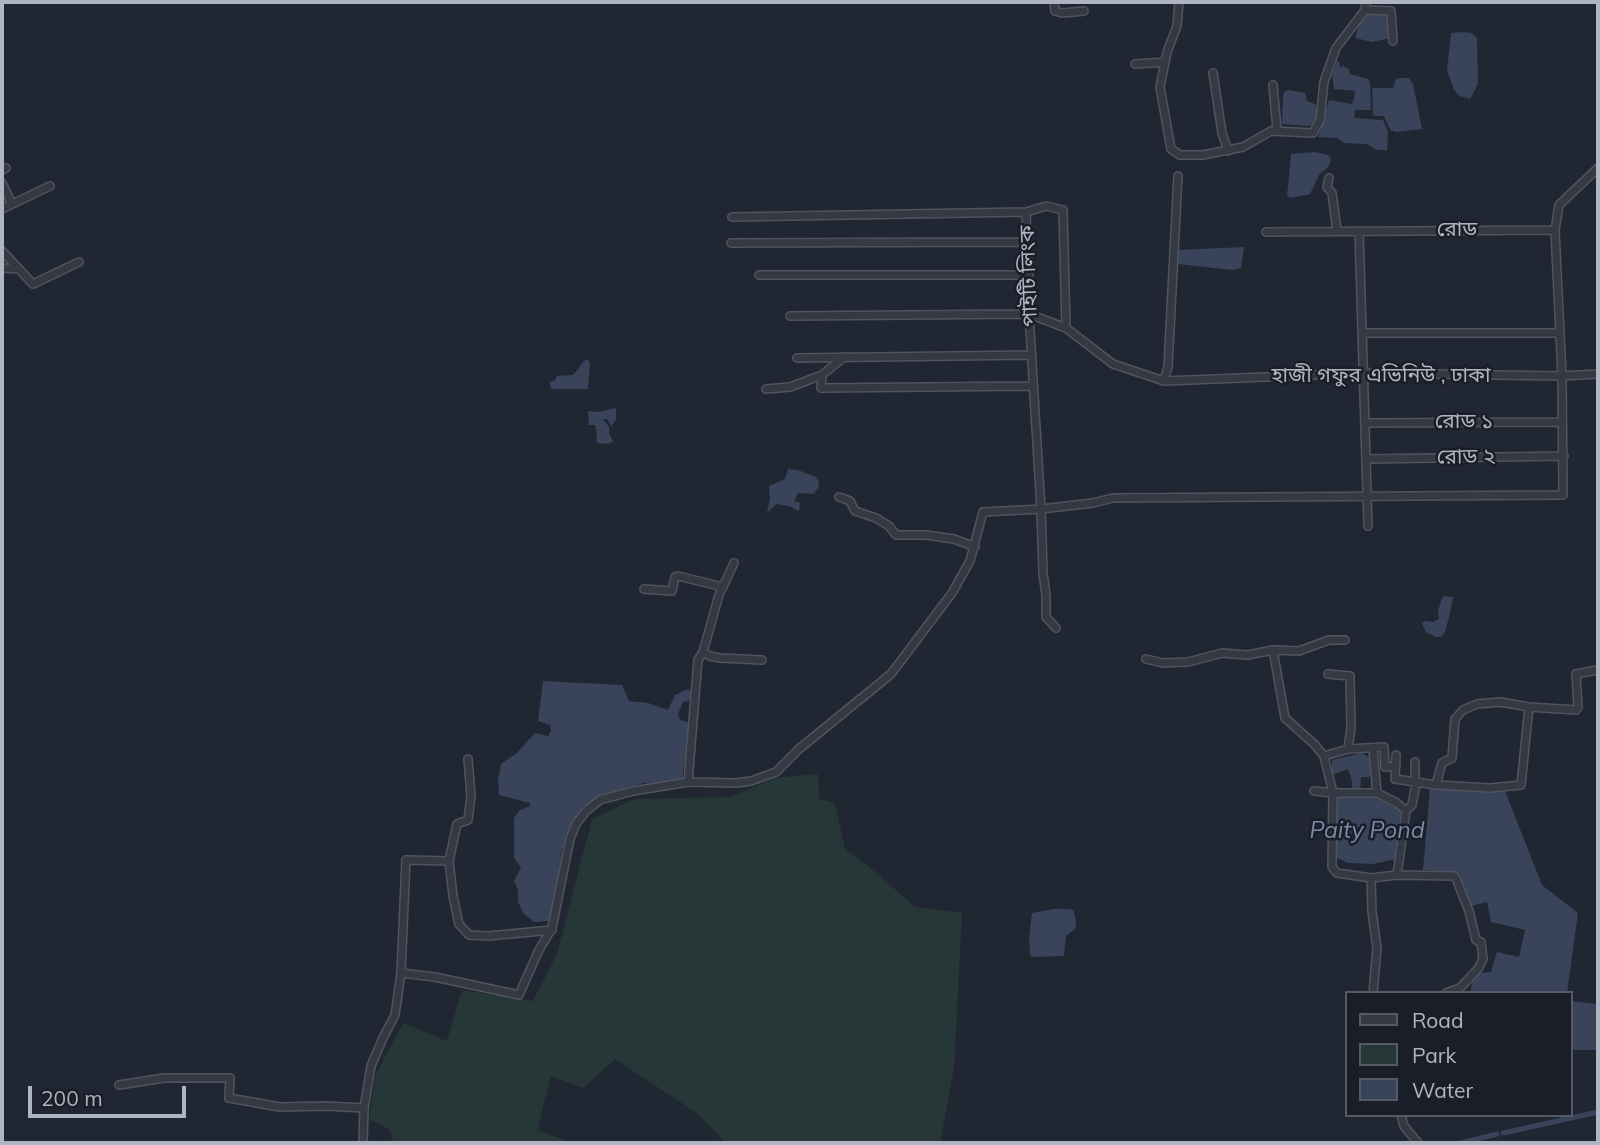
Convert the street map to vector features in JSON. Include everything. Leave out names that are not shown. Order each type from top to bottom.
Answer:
[{"type":"street","points":[[1054,2],[1055,10],[1062,13],[1084,11]]},
{"type":"street","points":[[1179,2],[1177,26],[1160,87],[1171,149],[1181,155],[1228,151],[1243,147],[1262,135],[1277,130],[1313,134],[1320,120],[1326,73],[1336,48],[1365,6],[1391,11],[1393,41]]},
{"type":"street","points":[[1135,64],[1165,62]]},
{"type":"street","points":[[1213,73],[1222,133],[1228,151]]},
{"type":"street","points":[[1273,85],[1277,130]]},
{"type":"street","points":[[401,973],[435,977],[519,995],[538,952],[552,930],[570,839],[576,824],[586,811],[600,800],[610,797],[688,782],[751,781],[776,772],[799,748],[891,674],[952,593],[970,561],[983,512],[1041,509],[1113,498],[1563,495],[1562,376],[1555,230],[1559,205],[1598,168]]},
{"type":"street","points":[[790,316],[1029,314],[1066,328],[1113,364],[1164,381],[1168,368],[1178,176]]},
{"type":"street","points":[[1329,178],[1328,187],[1332,193],[1337,231]]},
{"type":"street","points":[[2,183],[12,204]]},
{"type":"street","points":[[2,209],[50,186]]},
{"type":"street","points":[[1026,212],[1046,206],[1063,210],[1066,328]]},
{"type":"street","name":"পাইটি লিংক","points":[[732,217],[1026,212],[1046,617],[1056,628]]},
{"type":"street","name":"রোড","points":[[1266,232],[1555,230]]},
{"type":"street","points":[[1359,231],[1368,526]]},
{"type":"street","points":[[731,243],[1027,242]]},
{"type":"street","points":[[2,251],[33,284],[79,262]]},
{"type":"street","points":[[2,268],[19,269]]},
{"type":"street","points":[[760,275],[1029,275]]},
{"type":"street","points":[[1363,333],[1559,333]]},
{"type":"street","points":[[797,358],[1032,355]]},
{"type":"street","points":[[766,389],[790,387],[822,375],[844,357]]},
{"type":"street","name":"হাজী গফুর এভিনিউ , ঢাকা","points":[[1164,381],[1365,373],[1562,376],[1598,373]]},
{"type":"street","points":[[822,375],[821,388],[1033,386]]},
{"type":"street","name":"রোড ১","points":[[1366,423],[1562,422]]},
{"type":"street","name":"রোড ২","points":[[1367,459],[1564,456]]},
{"type":"street","points":[[839,497],[850,501],[855,512],[876,518],[896,535],[954,539],[975,547]]},
{"type":"street","points":[[688,782],[698,660],[734,563]]},
{"type":"street","points":[[644,589],[672,591],[675,577],[678,576],[723,587]]},
{"type":"street","points":[[1146,659],[1163,663],[1188,662],[1222,653],[1248,655],[1273,650],[1299,651],[1329,640],[1345,640]]},
{"type":"street","points":[[1273,650],[1285,718],[1324,756],[1333,793],[1332,867],[1337,873],[1371,878],[1397,875],[1455,876],[1469,911],[1476,940],[1481,942],[1483,959],[1478,969],[1460,988],[1452,991]]},
{"type":"street","points":[[703,652],[720,658],[762,660]]},
{"type":"street","points":[[1436,785],[1442,763],[1452,758],[1455,719],[1463,710],[1477,704],[1500,702],[1576,710],[1576,674],[1598,670]]},
{"type":"street","points":[[1328,674],[1350,677],[1351,729],[1348,749]]},
{"type":"street","points":[[1396,755],[1395,779],[1436,785],[1490,788],[1521,785],[1529,707]]},
{"type":"street","points":[[1324,756],[1348,749],[1384,747],[1385,767],[1396,766]]},
{"type":"street","points":[[1373,749],[1377,793]]},
{"type":"street","points":[[468,758],[471,796],[468,820],[457,824],[449,861],[459,924],[469,935],[488,936],[552,930]]},
{"type":"street","points":[[1397,875],[1406,811],[1412,805],[1416,783],[1415,762]]},
{"type":"street","points":[[1314,791],[1377,793],[1406,811]]},
{"type":"street","points":[[363,1143],[364,1108],[372,1066],[395,1014],[401,973],[406,860],[449,861]]},
{"type":"street","points":[[1371,878],[1377,948],[1373,991]]},
{"type":"street","points":[[118,1085],[164,1078],[230,1078],[229,1098],[280,1107],[364,1108]]},
{"type":"street","points":[[1402,1117],[1404,1126],[1418,1143]]},
{"type":"green space","points":[[818,774],[819,799],[835,803],[845,849],[915,907],[962,913],[954,1068],[940,1143],[726,1143],[697,1113],[615,1059],[583,1088],[551,1076],[537,1130],[566,1140],[566,1143],[394,1143],[389,1129],[369,1119],[375,1076],[403,1023],[447,1041],[462,990],[533,1001],[557,954],[592,819],[635,799],[731,797],[775,778]]},
{"type":"water","points":[[1367,13],[1388,13],[1391,38],[1372,42],[1355,38]]},
{"type":"water","points":[[1451,33],[1472,33],[1477,38],[1478,84],[1470,99],[1460,96],[1454,90],[1447,70]]},
{"type":"water","points":[[1337,61],[1340,68],[1343,66],[1349,69],[1350,74],[1370,82],[1371,110],[1355,110],[1354,118],[1383,120],[1388,132],[1387,150],[1377,150],[1367,144],[1344,143],[1337,138],[1318,137],[1329,100],[1352,104],[1354,99],[1355,91],[1334,89],[1332,76]]},
{"type":"water","points":[[1409,78],[1413,84],[1422,129],[1396,132],[1390,130],[1384,116],[1373,116],[1372,88],[1393,88],[1396,79]]},
{"type":"water","points":[[1289,90],[1305,93],[1307,101],[1315,104],[1316,122],[1309,126],[1282,124],[1284,92]]},
{"type":"water","points":[[1315,152],[1328,155],[1331,159],[1329,166],[1319,175],[1310,194],[1292,198],[1287,196],[1291,154]]},
{"type":"water","points":[[1244,247],[1241,268],[1232,270],[1178,264],[1179,250]]},
{"type":"water","points":[[585,360],[590,364],[588,389],[551,389],[550,382],[557,376],[573,375]]},
{"type":"water","points":[[616,408],[616,420],[611,426],[607,419],[603,419],[609,427],[613,442],[597,443],[595,425],[589,425],[588,411]]},
{"type":"water","points":[[788,469],[816,477],[818,488],[814,494],[798,493],[794,501],[800,503],[799,511],[776,504],[767,513],[769,486],[785,479]]},
{"type":"water","points":[[1443,596],[1453,597],[1445,632],[1441,637],[1436,637],[1426,632],[1422,624],[1424,621],[1433,622],[1439,619],[1438,610]]},
{"type":"water","points":[[543,681],[622,685],[629,701],[648,703],[668,710],[675,695],[688,689],[691,691],[691,700],[683,702],[678,714],[680,720],[690,723],[682,779],[674,784],[644,783],[609,793],[590,804],[573,823],[562,850],[555,900],[548,921],[534,922],[524,914],[518,902],[518,890],[514,881],[521,868],[514,858],[514,818],[520,810],[530,806],[530,803],[499,795],[498,780],[501,764],[517,753],[535,733],[548,736],[551,731],[550,725],[538,721]]},
{"type":"water","points":[[1362,753],[1372,759],[1371,773],[1369,777],[1361,777],[1360,793],[1352,793],[1348,769],[1332,775],[1332,760]]},
{"type":"water","points":[[1430,787],[1505,791],[1542,885],[1578,913],[1567,991],[1470,991],[1474,974],[1491,972],[1497,952],[1519,957],[1525,930],[1491,922],[1487,902],[1467,907],[1460,873],[1423,870]]},
{"type":"water","name":"Paity Pond","points":[[1335,798],[1376,798],[1401,811],[1396,859],[1373,864],[1348,863],[1335,857]]},
{"type":"water","points":[[1055,909],[1073,910],[1075,915],[1076,928],[1066,936],[1064,956],[1033,957],[1030,955],[1029,938],[1032,913]]},
{"type":"water","points":[[1572,1001],[1598,1004],[1598,1050],[1572,1050]]},
{"type":"waterway","points":[[1503,1133],[1598,1112]]},
{"type":"waterway","points":[[1461,1143],[1497,1134]]}]
